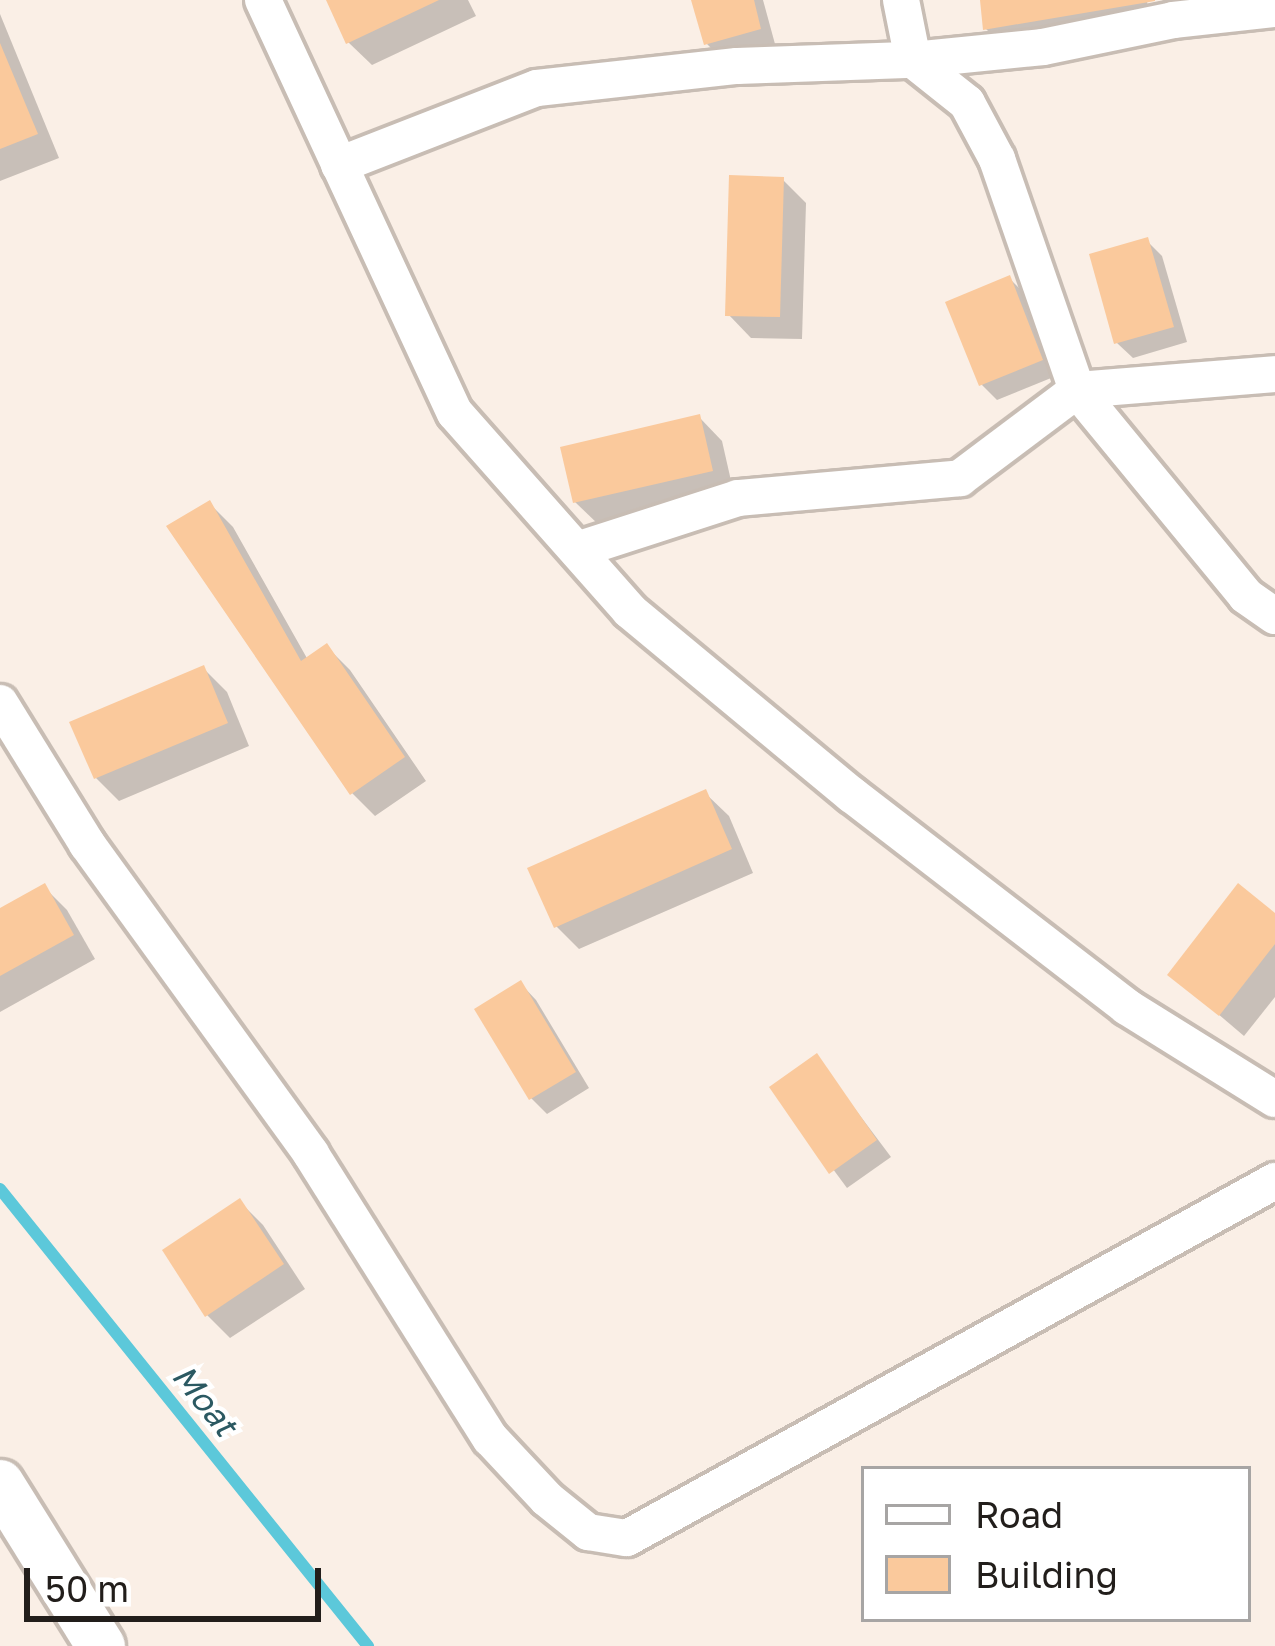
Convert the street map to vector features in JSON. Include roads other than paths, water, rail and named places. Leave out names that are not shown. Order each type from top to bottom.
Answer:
[{"type":"street","points":[[263,0],[455,413],[630,611],[852,795],[1127,1007],[1275,1099]]},
{"type":"street","points":[[901,0],[913,60],[968,103],[997,159],[1077,389],[1246,596],[1275,616]]},
{"type":"street","points":[[339,165],[538,88],[737,66],[913,60],[1042,46],[1173,20],[1275,9]]},
{"type":"street","points":[[577,550],[738,498],[960,478],[1077,389],[1275,374]]},
{"type":"street","points":[[0,703],[87,844],[311,1154],[490,1438],[547,1499],[588,1532],[627,1538],[1275,1181]]},
{"type":"street","points":[[0,1484],[101,1646]]},
{"type":"waterway","name":"Moat","points":[[0,1189],[368,1646]]}]
